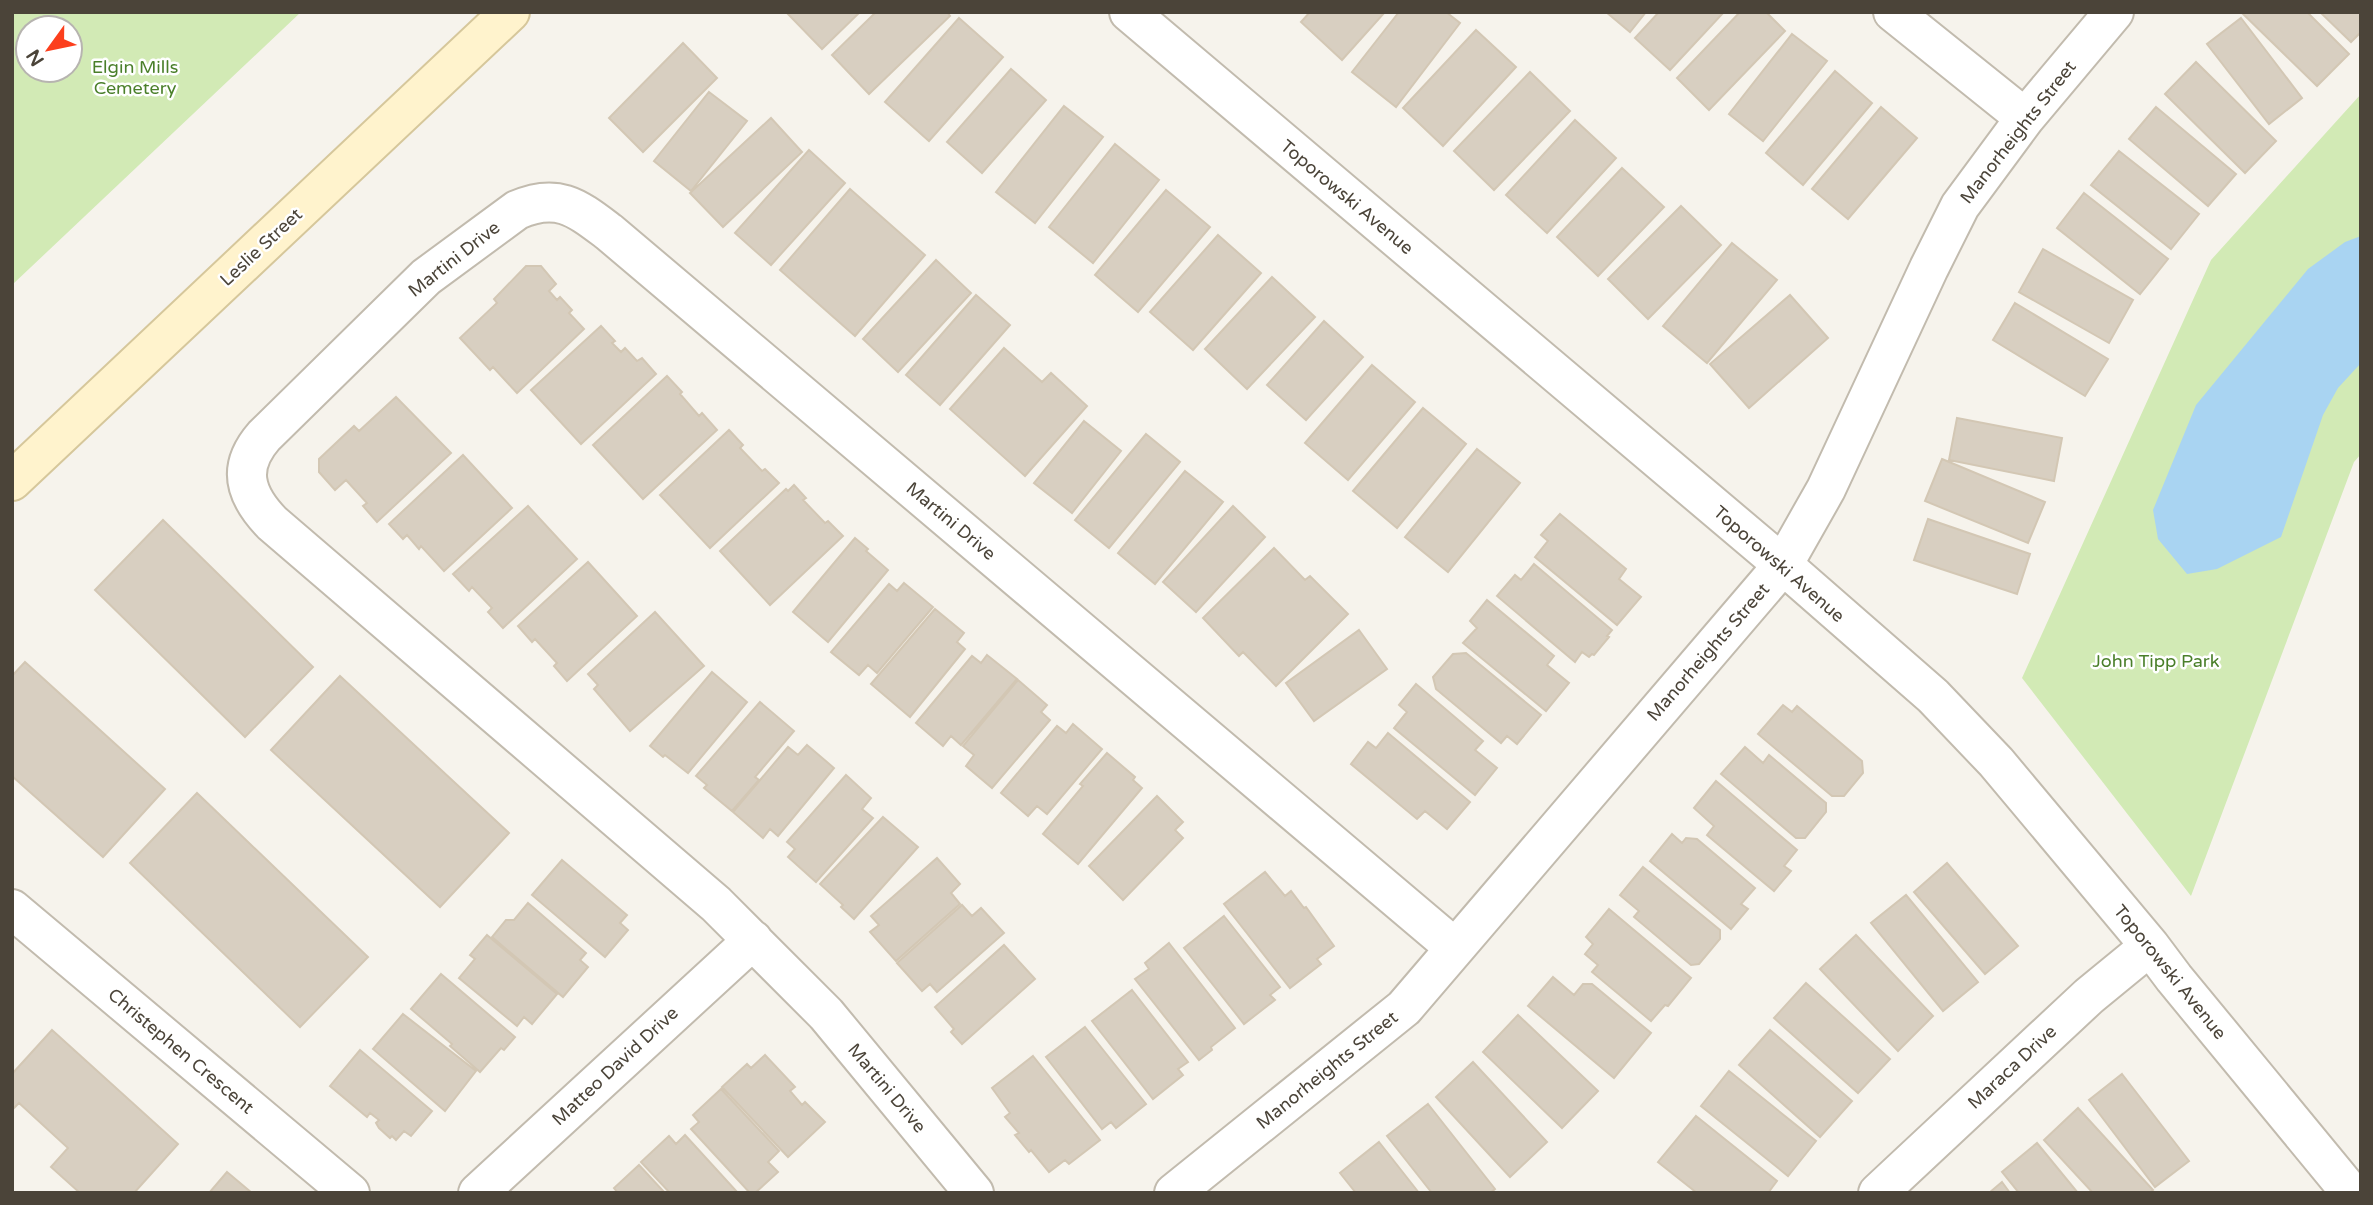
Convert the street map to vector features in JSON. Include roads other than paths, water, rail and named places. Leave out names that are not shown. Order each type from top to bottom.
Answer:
[{"type":"main road","name":"Leslie Street","points":[[12,481],[510,12]]},
{"type":"street","name":"Toporowski Avenue","points":[[1129,12],[1783,565],[1933,696],[1996,762],[2351,1193]]},
{"type":"street","points":[[1893,12],[2025,118]]},
{"type":"street","name":"Manorheights Street","points":[[1174,1193],[1404,1008],[1783,565],[1826,489],[1960,206],[2025,118],[2115,12]]},
{"type":"street","name":"Martini Drive","points":[[974,1193],[826,1014],[699,888],[272,523],[256,503],[247,481],[249,456],[255,446],[416,286],[517,210],[533,203],[563,203],[581,211],[609,232],[1455,948]]},
{"type":"street","name":"Christephen Crescent","points":[[12,909],[350,1193]]},
{"type":"street","name":"Matteo David Drive","points":[[478,1193],[753,940]]},
{"type":"street","name":"Maraca Drive","points":[[1878,1193],[2089,996],[2150,946]]},
{"type":"water","points":[[2361,236],[2361,363],[2338,388],[2323,415],[2281,537],[2217,569],[2187,574],[2158,539],[2153,510],[2196,405],[2308,269],[2345,242]]},
{"type":"park label","name":"Elgin Mills Cemetery","points":[[135,77]]},
{"type":"park label","name":"John Tipp Park","points":[[2156,661]]}]
